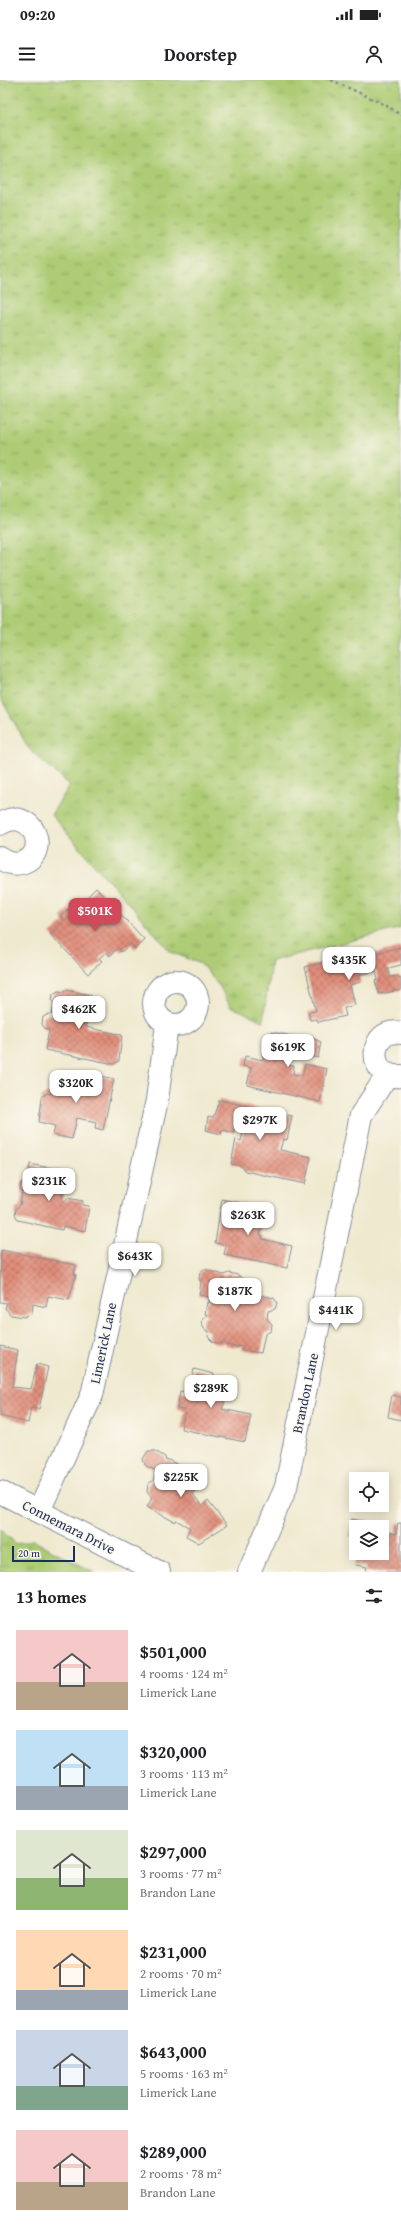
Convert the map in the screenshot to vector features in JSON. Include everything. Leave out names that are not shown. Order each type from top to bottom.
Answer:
[{"type":"street","points":[[0,824],[6,820],[24,821],[31,826],[35,833],[37,842],[35,851],[30,858],[14,864],[2,864]]},
{"type":"street","name":"Limerick Lane","points":[[39,1511],[92,1395],[157,1100],[167,1024]]},
{"type":"street","name":"Brandon Lane","points":[[249,1572],[286,1487],[361,1114],[394,1075],[380,1069],[376,1062],[374,1053],[376,1045],[381,1038],[389,1033],[401,1032]]},
{"type":"street","name":"Connemara Drive","points":[[0,1492],[159,1572]]},
{"type":"path","points":[[331,80],[386,105],[401,115]]},
{"type":"green space","points":[[0,80],[401,80],[401,928],[271,961],[263,1021],[230,1006],[220,987],[201,964],[171,952],[51,815],[70,785],[29,749],[0,697]]},
{"type":"green space","points":[[0,1529],[16,1544],[32,1540],[94,1572],[0,1572]]},
{"type":"building","points":[[96,888],[144,939],[135,949],[131,944],[121,952],[118,948],[110,956],[107,952],[99,958],[102,961],[88,974],[50,934],[63,923],[61,916],[68,909],[73,911]]},
{"type":"building","points":[[401,947],[401,965],[388,968],[390,977],[397,976],[401,978],[401,990],[379,994],[375,981],[378,980],[376,971],[359,975],[361,982],[350,985],[355,1005],[344,1008],[346,1016],[318,1022],[317,1019],[310,1020],[308,1012],[316,1011],[305,967],[372,950],[373,954]]},
{"type":"building","points":[[65,990],[91,995],[91,998],[96,999],[93,1014],[87,1013],[86,1027],[122,1035],[119,1061],[114,1064],[45,1050],[49,1030],[45,1029],[42,1024],[43,1017],[49,1014],[52,1015],[54,1004],[52,1000],[53,994],[58,991],[65,992]]},
{"type":"building","points":[[271,1032],[308,1039],[308,1036],[321,1042],[318,1058],[299,1054],[299,1056],[289,1054],[287,1065],[294,1066],[293,1074],[302,1076],[305,1064],[327,1069],[320,1102],[247,1085],[251,1068],[243,1066],[245,1056],[263,1060]]},
{"type":"building","points":[[87,1073],[114,1079],[103,1130],[95,1128],[96,1122],[77,1118],[72,1139],[53,1135],[55,1126],[39,1122],[42,1097],[47,1093],[51,1094],[55,1078],[84,1084]]},
{"type":"building","points":[[219,1100],[292,1116],[287,1140],[283,1139],[280,1150],[311,1157],[305,1184],[245,1171],[241,1166],[231,1164],[236,1139],[241,1141],[244,1128],[235,1126],[234,1133],[222,1130],[221,1134],[206,1130],[208,1117],[213,1118]]},
{"type":"building","points":[[30,1164],[60,1170],[59,1174],[65,1178],[63,1183],[58,1187],[64,1188],[62,1200],[66,1201],[67,1198],[83,1201],[82,1205],[89,1206],[85,1231],[63,1226],[62,1230],[18,1220],[15,1214],[16,1209],[20,1205],[22,1192],[20,1188],[21,1183],[28,1179]]},
{"type":"building","points":[[222,1199],[263,1208],[259,1227],[262,1227],[260,1235],[263,1236],[262,1239],[292,1246],[287,1268],[224,1255],[226,1245],[215,1243]]},
{"type":"building","points":[[1,1250],[76,1265],[74,1274],[76,1275],[69,1300],[48,1296],[46,1307],[33,1304],[32,1313],[24,1317],[11,1315],[5,1308],[7,1303],[0,1302]]},
{"type":"building","points":[[204,1269],[224,1275],[229,1273],[238,1275],[244,1279],[242,1291],[274,1298],[277,1303],[275,1309],[268,1311],[267,1319],[272,1324],[271,1331],[265,1334],[261,1353],[242,1350],[243,1346],[236,1347],[226,1345],[224,1341],[221,1344],[213,1342],[208,1337],[209,1331],[205,1330],[202,1325],[203,1318],[208,1315],[205,1314],[210,1297],[199,1295],[201,1282],[199,1279],[200,1272]]},
{"type":"building","points":[[0,1346],[18,1350],[12,1387],[31,1389],[37,1364],[48,1367],[39,1409],[31,1408],[28,1423],[0,1416]]},
{"type":"building","points":[[194,1369],[228,1379],[225,1393],[220,1392],[219,1395],[225,1402],[222,1409],[251,1415],[245,1442],[181,1429],[185,1410],[177,1409],[180,1391],[189,1393]]},
{"type":"building","points":[[392,1395],[401,1397],[401,1420],[388,1417]]},
{"type":"building","points":[[148,1451],[155,1451],[165,1457],[166,1461],[169,1460],[202,1479],[193,1494],[202,1506],[208,1501],[227,1525],[199,1543],[186,1536],[190,1528],[147,1507],[152,1498],[147,1492],[148,1484],[154,1480],[156,1471],[145,1465],[143,1459]]},
{"type":"building","points":[[398,1523],[401,1523],[401,1572],[366,1572],[367,1567],[355,1565],[356,1560],[389,1560],[389,1532],[396,1534]]}]
